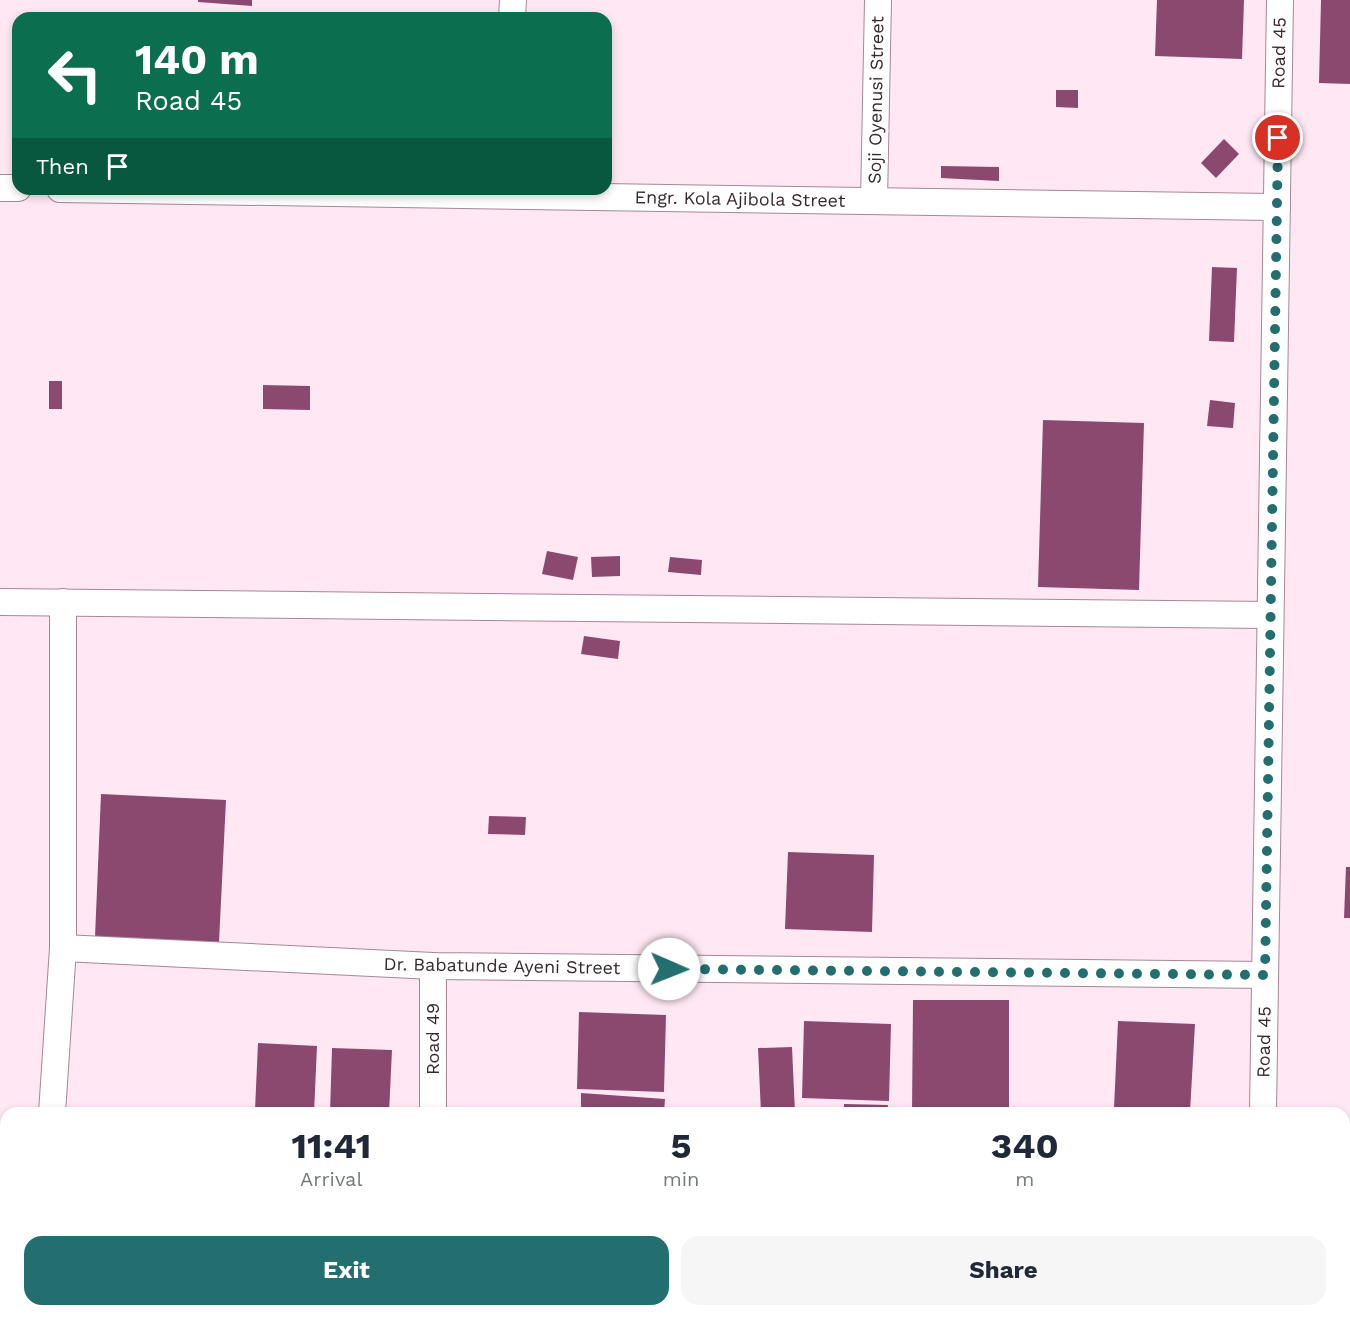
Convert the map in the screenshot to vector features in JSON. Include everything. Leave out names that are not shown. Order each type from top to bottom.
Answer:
[{"type":"street","name":"Soji Oyenusi Street","points":[[874,201],[878,0]]},
{"type":"street","name":"Road 45","points":[[1263,1107],[1280,0]]},
{"type":"street","name":"Engr. Kola Ajibola Street","points":[[612,195],[1277,207]]},
{"type":"street","points":[[0,602],[1270,615]]},
{"type":"street","points":[[52,1107],[63,948],[63,602]]},
{"type":"street","name":"Dr. Babatunde Ayeni Street","points":[[63,948],[433,966],[1265,975]]},
{"type":"street","name":"Road 49","points":[[433,966],[433,1107]]},
{"type":"building","points":[[198,0],[252,0],[252,6],[198,2]]},
{"type":"building","points":[[1157,0],[1244,0],[1242,59],[1155,56]]},
{"type":"building","points":[[1321,0],[1350,0],[1350,84],[1319,83]]},
{"type":"building","points":[[1056,90],[1078,90],[1078,108],[1056,107]]},
{"type":"building","points":[[1224,139],[1239,154],[1216,178],[1201,163]]},
{"type":"building","points":[[941,166],[999,167],[999,181],[941,178]]},
{"type":"building","points":[[1212,267],[1237,268],[1234,342],[1209,341]]},
{"type":"building","points":[[49,381],[62,381],[62,409],[49,409]]},
{"type":"building","points":[[263,385],[310,386],[310,410],[263,409]]},
{"type":"building","points":[[1210,400],[1235,403],[1233,428],[1207,426]]},
{"type":"building","points":[[1043,420],[1144,423],[1139,590],[1038,587]]},
{"type":"building","points":[[547,551],[578,557],[573,580],[542,574]]},
{"type":"building","points":[[620,556],[620,576],[592,577],[591,557]]},
{"type":"building","points":[[670,557],[702,560],[701,575],[668,572]]},
{"type":"building","points":[[584,636],[620,641],[618,659],[581,654]]},
{"type":"building","points":[[101,794],[226,800],[219,942],[95,937]]},
{"type":"building","points":[[489,816],[526,817],[525,835],[488,834]]},
{"type":"building","points":[[788,852],[874,855],[872,932],[785,929]]},
{"type":"building","points":[[1346,867],[1350,867],[1350,918],[1344,918]]},
{"type":"building","points":[[913,1000],[1009,1000],[1009,1107],[912,1107]]},
{"type":"building","points":[[579,1012],[666,1015],[664,1092],[577,1089]]},
{"type":"building","points":[[804,1021],[891,1024],[889,1101],[802,1098]]},
{"type":"building","points":[[1118,1021],[1195,1024],[1190,1107],[1114,1107]]},
{"type":"building","points":[[258,1043],[317,1046],[314,1107],[255,1107]]},
{"type":"building","points":[[792,1047],[795,1107],[761,1107],[758,1048]]},
{"type":"building","points":[[332,1048],[392,1050],[389,1107],[330,1107]]},
{"type":"building","points":[[581,1093],[665,1099],[664,1107],[581,1107]]},
{"type":"building","points":[[844,1104],[888,1105],[888,1107],[844,1107]]},
{"type":"route","points":[[669,969],[1265,975],[1278,138]]}]
